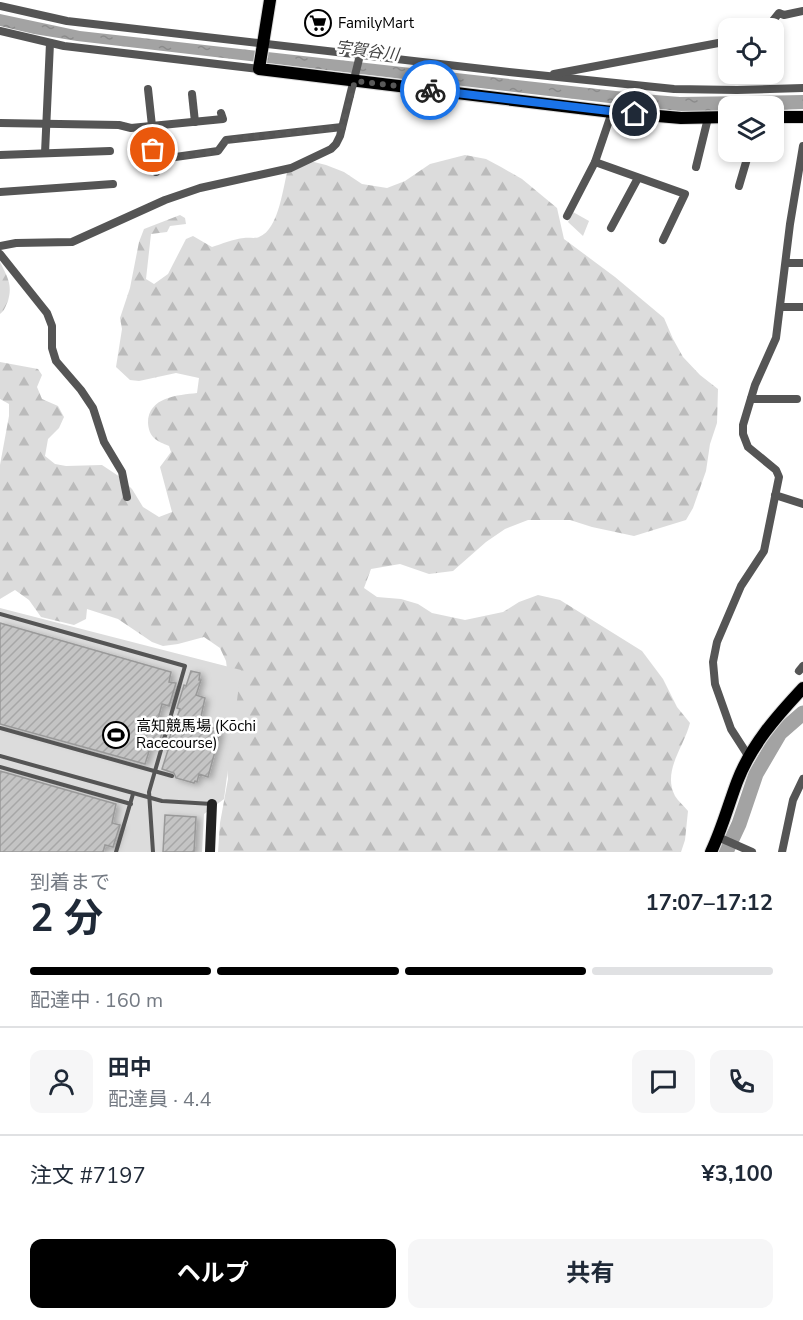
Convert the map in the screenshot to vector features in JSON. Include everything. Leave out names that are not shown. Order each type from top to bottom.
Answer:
[{"type":"main road","points":[[270,0],[259,66],[612,112],[681,118],[718,118]]},
{"type":"main road","points":[[784,117],[803,117]]},
{"type":"main road","points":[[711,852],[722,838],[737,781],[749,757],[775,717],[803,688]]},
{"type":"street","points":[[0,6],[67,21],[359,59],[674,89],[803,88]]},
{"type":"street","points":[[774,18],[778,13],[784,15],[803,11]]},
{"type":"street","points":[[0,31],[50,43],[259,66]]},
{"type":"street","points":[[45,153],[50,43]]},
{"type":"street","points":[[544,76],[718,43]]},
{"type":"street","points":[[0,246],[16,243],[72,242],[165,200],[200,188],[291,168],[332,150],[342,127],[359,59]]},
{"type":"street","points":[[148,89],[152,126]]},
{"type":"street","points":[[192,94],[195,122]]},
{"type":"street","points":[[567,216],[595,162],[612,112]]},
{"type":"street","points":[[0,123],[119,125],[132,128],[223,119],[221,113]]},
{"type":"street","points":[[696,167],[708,118]]},
{"type":"street","points":[[154,160],[218,151],[226,140],[342,127]]},
{"type":"street","points":[[749,757],[731,729],[715,684],[713,662],[717,642],[741,586],[764,551],[776,495],[779,477],[776,470],[748,447],[743,434],[743,425],[755,384],[776,338],[803,146]]},
{"type":"street","points":[[153,150],[156,172]]},
{"type":"street","points":[[0,155],[110,151]]},
{"type":"street","points":[[595,162],[685,194],[663,240]]},
{"type":"street","points":[[739,186],[745,162]]},
{"type":"street","points":[[611,228],[638,177]]},
{"type":"street","points":[[0,192],[113,184]]},
{"type":"street","points":[[0,254],[46,313],[52,326],[52,348],[56,361],[93,408],[104,442],[122,472],[127,498]]},
{"type":"street","points":[[786,263],[803,263]]},
{"type":"street","points":[[781,307],[803,307]]},
{"type":"street","points":[[751,399],[797,399]]},
{"type":"street","points":[[776,495],[803,504]]},
{"type":"street","points":[[782,852],[793,800],[803,779]]},
{"type":"street","points":[[210,852],[212,804]]},
{"type":"street","points":[[722,838],[736,849],[752,852]]},
{"type":"lane","points":[[0,614],[185,666],[149,797],[153,852]]},
{"type":"lane","points":[[0,728],[172,776]]},
{"type":"lane","points":[[0,756],[162,801],[212,804]]},
{"type":"lane","points":[[10,770],[12,760]]},
{"type":"lane","points":[[0,767],[130,804]]},
{"type":"lane","points":[[65,785],[68,775]]},
{"type":"lane","points":[[116,852],[133,794]]},
{"type":"green space","points":[[465,155],[486,159],[522,179],[557,208],[564,239],[664,318],[683,357],[700,375],[718,389],[717,423],[710,444],[706,471],[693,508],[686,520],[634,536],[570,520],[528,520],[505,529],[486,542],[453,571],[429,574],[400,564],[371,569],[364,588],[377,597],[401,599],[418,604],[432,613],[465,620],[503,612],[519,602],[538,595],[560,600],[642,651],[663,679],[677,707],[690,723],[675,759],[671,777],[675,796],[688,811],[685,840],[681,852],[218,852],[220,823],[228,779],[226,758],[232,708],[226,661],[220,648],[204,637],[163,646],[152,642],[118,619],[87,609],[86,619],[74,625],[41,617],[29,600],[15,590],[0,599],[0,465],[9,404],[0,399],[0,362],[38,369],[42,375],[37,387],[42,399],[58,406],[64,417],[59,428],[48,439],[45,456],[55,464],[66,466],[102,465],[120,477],[132,489],[143,507],[159,517],[172,512],[160,467],[171,452],[169,446],[152,436],[148,423],[149,414],[158,403],[165,399],[197,393],[199,378],[176,373],[139,381],[130,380],[116,367],[122,329],[120,318],[130,288],[139,242],[144,229],[180,215],[185,218],[186,224],[170,226],[167,232],[151,234],[146,279],[154,284],[168,274],[186,239],[193,236],[212,247],[232,240],[257,238],[266,232],[272,225],[280,205],[289,165],[306,160],[344,172],[362,184],[387,188],[405,181],[430,164]]},
{"type":"green space","points":[[573,212],[589,221],[583,236],[568,222]]},
{"type":"green space","points":[[0,262],[10,290],[8,301],[0,314]]},
{"type":"green space","name":"高知競馬場 (Kōchi Racecourse)","points":[[0,608],[241,670],[224,799],[204,814],[202,852],[0,852]]},
{"type":"water","points":[[0,14],[80,31],[643,94],[680,97],[718,96],[718,111],[678,111],[77,41],[0,26]]},
{"type":"water","points":[[803,95],[803,109],[784,110],[784,96],[742,96]]},
{"type":"building","points":[[0,623],[171,672],[169,682],[176,683],[169,706],[162,704],[157,723],[164,725],[158,747],[151,745],[145,764],[0,724]]},
{"type":"building","points":[[191,671],[200,673],[199,680],[201,680],[196,695],[205,698],[199,726],[219,728],[220,733],[208,777],[199,774],[197,782],[194,783],[176,778],[174,773],[162,769],[168,750],[165,750],[180,709],[177,708]]},
{"type":"building","points":[[0,771],[116,804],[112,823],[120,825],[113,847],[105,845],[103,852],[0,852]]},
{"type":"building","points":[[165,815],[196,817],[194,852],[163,852]]},
{"type":"waterway","points":[[726,852],[739,824],[756,774],[780,733],[803,713]]},
{"type":"way so far","points":[[153,150],[154,160],[218,151],[226,140],[342,127],[355,81],[430,90]]},
{"type":"place","name":"FamilyMart","points":[[318,23]]},
{"type":"place","name":"高知競馬場 (Kōchi Racecourse)","points":[[116,735]]},
{"type":"route","points":[[430,90],[635,114]]},
{"type":"water label","name":"宇賀谷川","points":[[367,51]]}]
